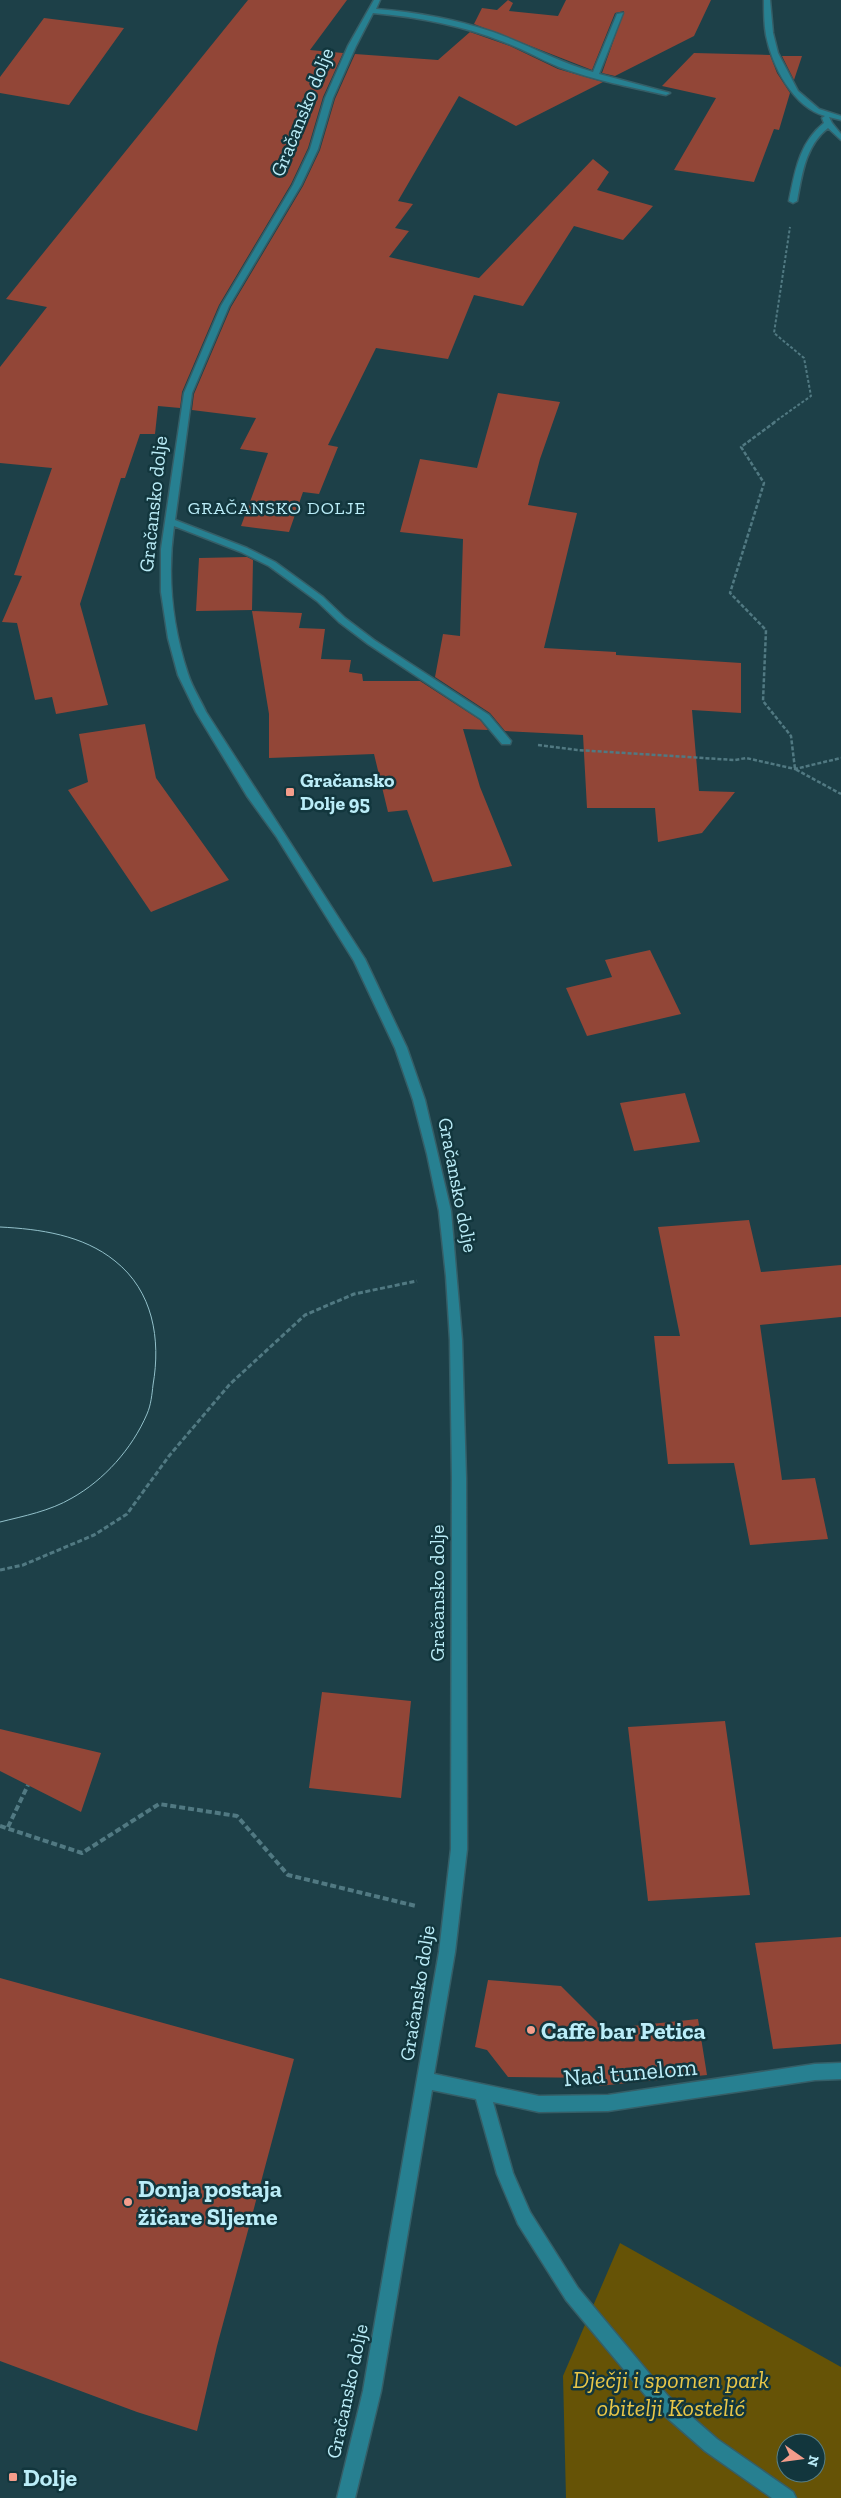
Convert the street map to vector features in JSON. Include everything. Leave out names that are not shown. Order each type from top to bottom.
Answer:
[{"type":"street","points":[[767,0],[769,33],[774,54],[796,92],[808,105],[826,115],[841,118]]},
{"type":"street","name":"Gračansko dolje","points":[[346,2498],[372,2391],[446,1952],[459,1849],[459,1478],[456,1340],[452,1276],[445,1211],[419,1100],[401,1048],[359,959],[280,833],[251,793],[201,712],[183,675],[173,638],[166,592],[166,549],[188,393],[197,369],[225,306],[297,185],[314,149],[329,98],[352,46],[374,5],[470,28],[507,40],[563,65],[595,76],[666,93]]},
{"type":"street","points":[[595,76],[621,14]]},
{"type":"street","points":[[826,115],[828,124],[841,138]]},
{"type":"street","points":[[794,201],[800,161],[808,144],[820,129],[828,124]]},
{"type":"street","points":[[170,521],[244,550],[272,564],[313,594],[371,642],[484,717],[506,741]]},
{"type":"street","name":"Nad tunelom","points":[[424,2080],[539,2104],[608,2103],[815,2072],[841,2071]]},
{"type":"street","points":[[482,2093],[505,2174],[524,2218],[572,2294],[662,2402],[711,2445],[787,2498]]},
{"type":"path","points":[[794,201],[774,333],[804,358],[811,396],[741,447],[764,483],[730,593],[766,630],[763,701],[791,736],[795,769]]},
{"type":"path","points":[[506,741],[577,750],[735,760],[746,758],[795,769],[841,794]]},
{"type":"path","points":[[795,769],[841,758]]},
{"type":"path","points":[[0,1570],[24,1565],[94,1535],[127,1514],[169,1456],[230,1384],[305,1315],[354,1294],[452,1276]]},
{"type":"path","points":[[8,1827],[28,1785]]},
{"type":"path","points":[[0,1826],[8,1827],[82,1853],[159,1804],[237,1816],[288,1874],[417,1907]]},
{"type":"green space","name":"Dječji i spomen park obitelji Kostelić","points":[[620,2243],[841,2367],[841,2498],[566,2498],[563,2376]]},
{"type":"building","points":[[248,0],[347,0],[310,50],[343,53],[323,97],[308,148],[291,184],[219,305],[182,392],[180,408],[158,406],[155,434],[140,434],[125,478],[121,478],[80,604],[108,705],[56,714],[52,697],[35,700],[17,623],[2,622],[22,576],[14,575],[52,468],[0,463],[0,367],[47,307],[6,299]]},
{"type":"building","points":[[508,0],[513,3],[509,11],[558,16],[566,0],[711,0],[694,36],[615,76],[602,73],[624,11],[615,13],[592,70],[474,24],[482,8],[497,10]]},
{"type":"building","points":[[44,18],[124,28],[69,105],[0,93],[0,77]]},
{"type":"building","points":[[470,32],[510,46],[558,69],[603,82],[516,126],[459,96],[398,201],[413,204],[395,228],[409,231],[389,257],[479,278],[593,159],[609,172],[597,190],[653,206],[623,240],[574,226],[523,306],[474,295],[448,359],[376,348],[328,445],[338,447],[319,494],[303,492],[289,532],[241,526],[268,453],[240,449],[256,418],[192,410],[194,394],[231,307],[303,186],[320,150],[335,99],[355,54],[438,60]]},
{"type":"building","points":[[694,53],[770,55],[777,73],[790,93],[779,130],[774,129],[754,182],[674,170],[716,98],[662,86]]},
{"type":"building","points":[[782,56],[802,56],[794,80]]},
{"type":"building","points":[[498,393],[560,402],[540,459],[528,505],[577,513],[544,648],[616,652],[616,655],[741,663],[741,713],[692,710],[699,791],[735,792],[702,833],[658,842],[655,808],[587,808],[583,735],[505,731],[490,713],[435,677],[443,634],[460,636],[463,539],[400,532],[420,459],[477,468]]},
{"type":"building","points":[[247,557],[253,560],[252,610],[196,611],[199,558]]},
{"type":"building","points":[[252,611],[302,613],[299,628],[325,629],[321,659],[351,660],[349,672],[362,674],[363,681],[420,681],[480,720],[488,730],[463,729],[480,787],[512,866],[433,882],[407,810],[388,812],[374,754],[269,758],[269,714]]},
{"type":"building","points":[[145,724],[156,778],[229,880],[151,912],[68,790],[88,782],[79,734]]},
{"type":"building","points":[[650,950],[681,1014],[587,1036],[566,988],[612,977],[605,960]]},
{"type":"building","points":[[685,1093],[700,1142],[634,1151],[620,1103]]},
{"type":"building","points":[[749,1220],[761,1272],[841,1265],[841,1317],[760,1325],[782,1480],[815,1478],[828,1539],[750,1545],[734,1463],[668,1464],[654,1336],[680,1336],[658,1227]]},
{"type":"building","points":[[322,1692],[411,1701],[401,1798],[309,1788]]},
{"type":"building","points":[[725,1721],[750,1895],[648,1901],[628,1727]]},
{"type":"building","points":[[0,1729],[101,1753],[81,1812],[0,1771]]},
{"type":"building","points":[[841,1937],[841,2044],[773,2049],[755,1943]]},
{"type":"building","name":"Donja postaja žičare Sljeme","points":[[0,1978],[294,2059],[217,2346],[197,2431],[137,2412],[0,2361]]},
{"type":"building","points":[[488,1980],[561,1986],[604,2029],[698,2019],[707,2075],[599,2086],[598,2078],[508,2077],[487,2050],[475,2047]]},
{"type":"tram line","points":[[0,1227],[46,1232],[75,1239],[103,1252],[115,1261],[128,1273],[146,1301],[155,1333],[156,1350],[151,1400],[148,1411],[141,1427],[116,1462],[84,1491],[64,1503],[37,1513],[0,1522]]},
{"type":"place","name":"Gračansko Dolje 95","points":[[290,792]]},
{"type":"place","name":"Caffe bar Petica","points":[[531,2030]]},
{"type":"place","name":"Donja postaja žičare Sljeme","points":[[128,2202]]},
{"type":"place","name":"Dolje","points":[[13,2477]]},
{"type":"district","name":"GRAČANSKO DOLJE","points":[[277,508]]}]
